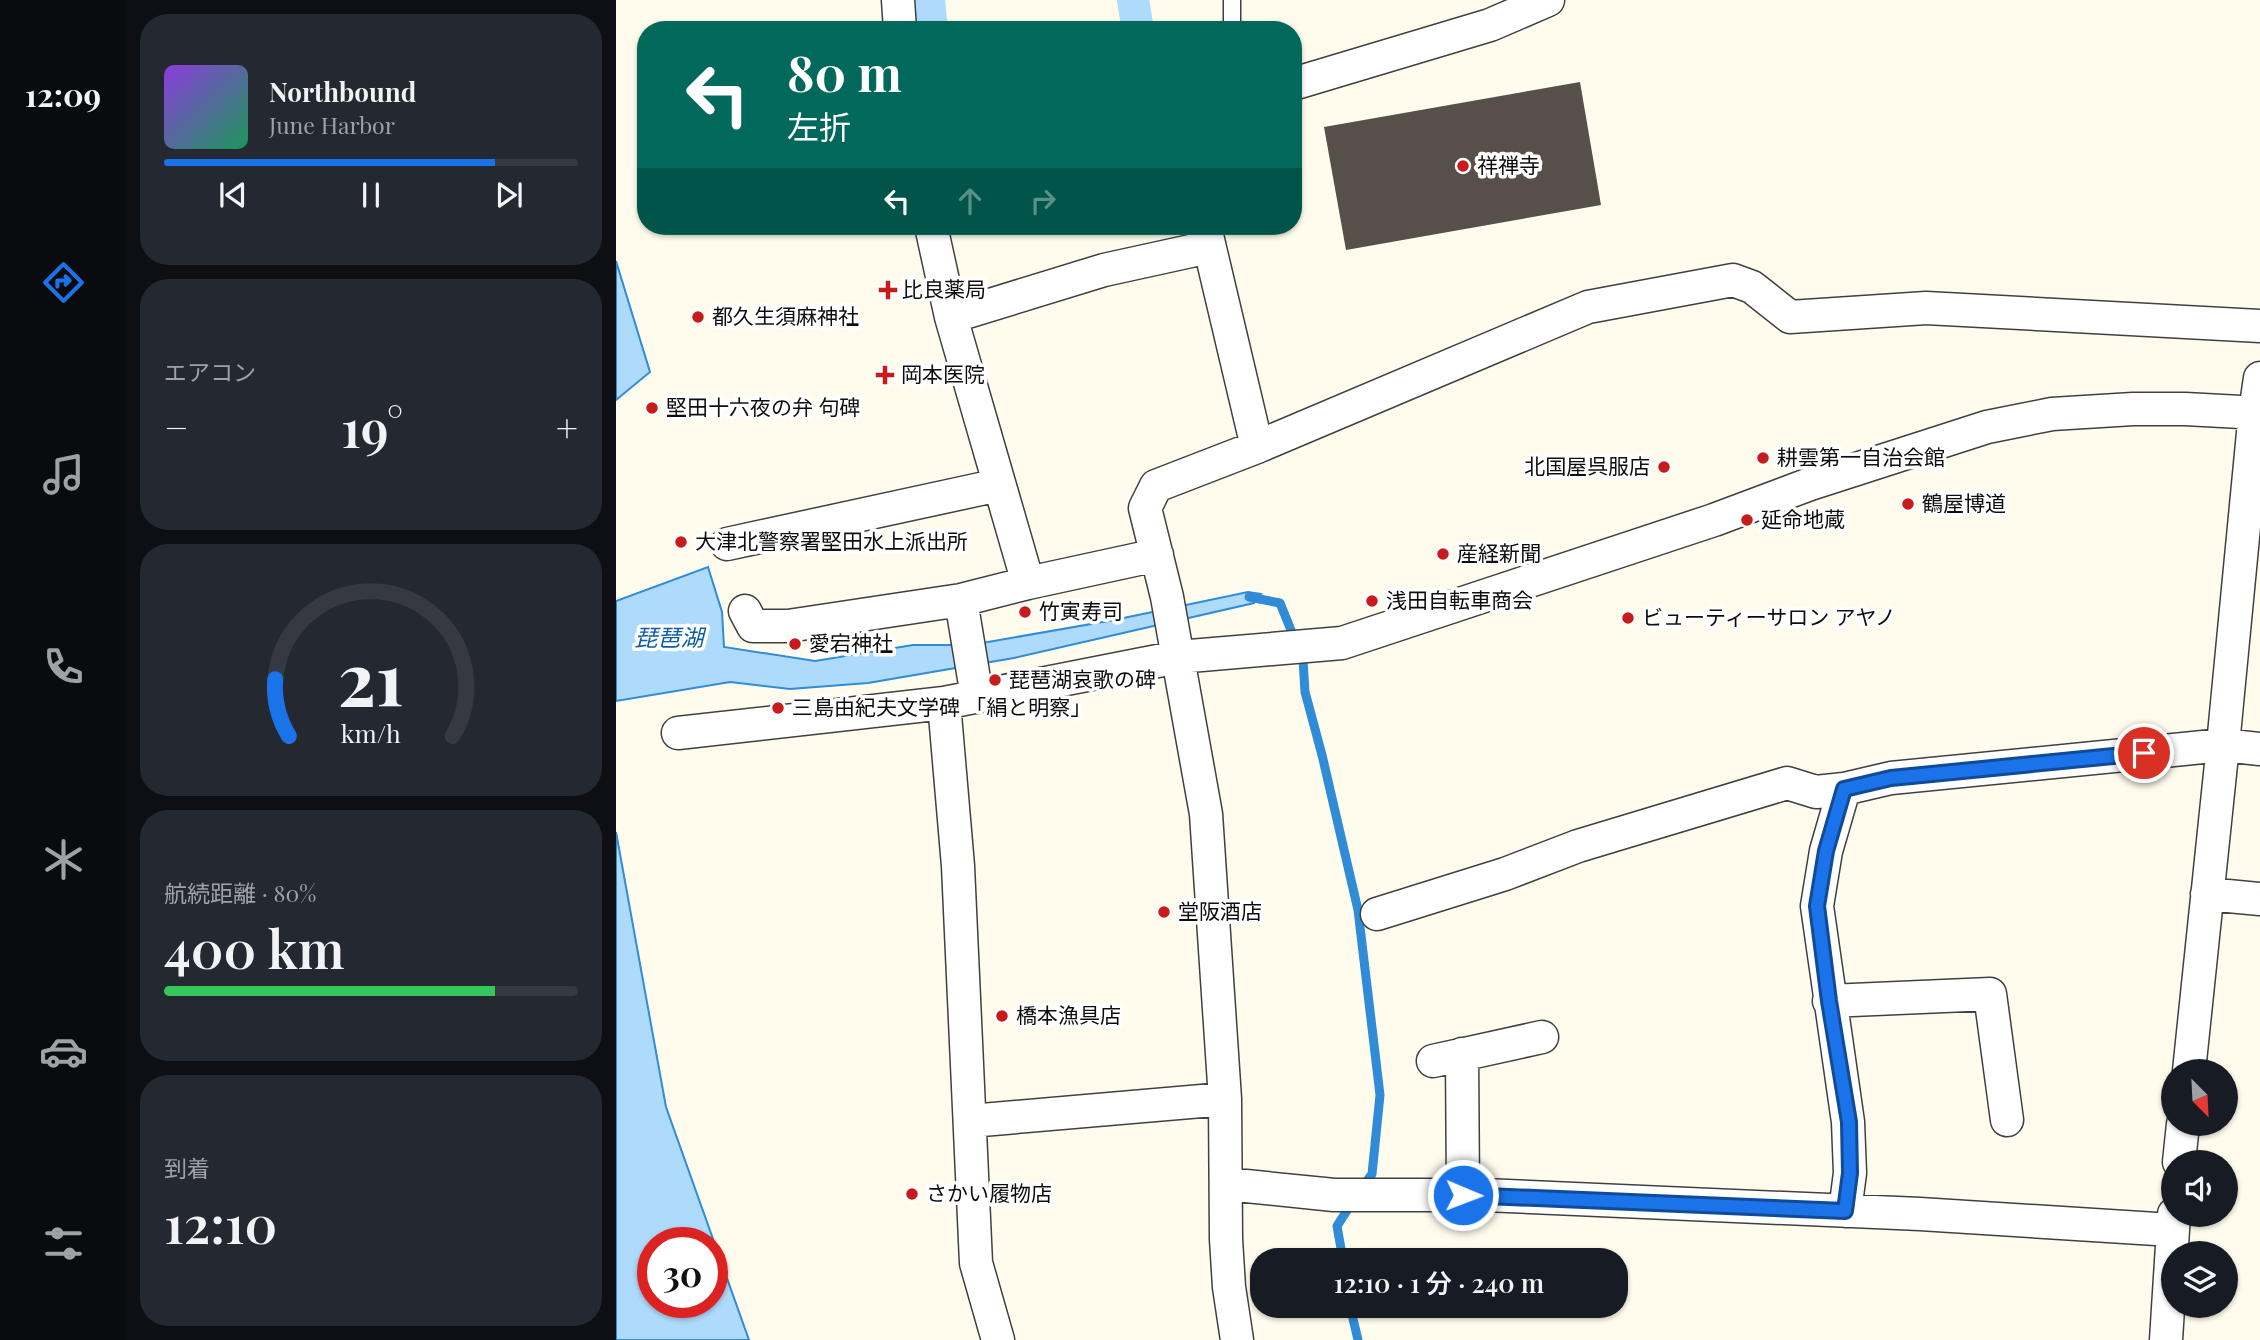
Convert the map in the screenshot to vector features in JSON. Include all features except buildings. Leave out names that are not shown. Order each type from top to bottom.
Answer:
[{"type":"street","points":[[898,0],[899,21]]},
{"type":"street","points":[[1302,81],[1490,25],[1548,0]]},
{"type":"street","points":[[933,235],[951,317],[1028,583]]},
{"type":"street","points":[[951,317],[1207,237],[1257,447]]},
{"type":"street","points":[[1237,1340],[1229,1287],[1226,1239],[1225,1099],[1206,814],[1167,597],[1145,508],[1156,486],[1257,447],[1588,307],[1733,280],[1752,287],[1790,317],[1926,308],[2260,327]]},
{"type":"street","points":[[2190,1059],[2260,378]]},
{"type":"street","points":[[678,733],[944,703],[975,685],[1176,647],[1296,647],[1342,643],[1714,520],[1810,484],[1987,427],[2052,414],[2101,411],[2185,409],[2257,413]]},
{"type":"street","points":[[727,544],[999,485]]},
{"type":"street","points":[[744,611],[753,626],[788,626],[961,600],[1157,555]]},
{"type":"street","points":[[961,600],[975,685]]},
{"type":"street","points":[[944,703],[958,866],[976,1263],[998,1340]]},
{"type":"street","points":[[1377,914],[1505,874],[1578,846],[1787,783],[1816,792],[1844,789],[1891,778],[2223,745],[2260,749]]},
{"type":"street","points":[[1844,789],[1826,851],[1817,906],[1849,1122],[1850,1173],[1845,1211]]},
{"type":"street","points":[[2207,894],[2260,899]]},
{"type":"street","points":[[1829,1001],[1990,994],[2007,1120]]},
{"type":"street","points":[[1463,1195],[1448,1057],[1542,1037]]},
{"type":"street","points":[[970,1121],[1225,1099]]},
{"type":"street","points":[[1226,1184],[1334,1195],[1463,1195],[2161,1222]]},
{"type":"street","points":[[2166,1340],[2173,1227]]},
{"type":"lane","points":[[1232,0],[1232,21]]},
{"type":"water","points":[[616,261],[650,372],[616,400]]},
{"type":"water","name":"琵琶湖","points":[[708,567],[722,612],[724,647],[815,661],[913,645],[988,642],[1114,620],[1248,592],[1261,594],[1254,603],[1014,658],[868,683],[790,689],[730,682],[616,701],[616,601]]},
{"type":"water","points":[[616,832],[666,1107],[709,1227],[637,1227],[637,1318],[728,1318],[728,1281],[749,1340],[616,1340]]},
{"type":"waterway","points":[[929,0],[931,21]]},
{"type":"waterway","points":[[1133,0],[1136,21]]},
{"type":"waterway","points":[[1249,597],[1280,603],[1303,660],[1305,692],[1358,910],[1380,1095],[1372,1174],[1361,1189]]},
{"type":"waterway","points":[[1341,1248],[1337,1226],[1353,1201]]},
{"type":"waterway","points":[[1353,1318],[1358,1340]]},
{"type":"place","name":"祥禅寺","points":[[1463,166]]},
{"type":"place","name":"比良薬局","points":[[888,290]]},
{"type":"place","name":"都久生須麻神社","points":[[698,317]]},
{"type":"place","name":"岡本医院","points":[[885,375]]},
{"type":"place","name":"堅田十六夜の弁 句碑","points":[[652,408]]},
{"type":"place","name":"耕雲第一自治会館","points":[[1763,458]]},
{"type":"place","name":"北国屋呉服店","points":[[1664,467]]},
{"type":"place","name":"鶴屋博道","points":[[1908,504]]},
{"type":"place","name":"延命地蔵","points":[[1747,520]]},
{"type":"place","name":"大津北警察署堅田水上派出所","points":[[681,542]]},
{"type":"place","name":"産経新聞","points":[[1443,554]]},
{"type":"place","name":"浅田自転車商会","points":[[1372,601]]},
{"type":"place","name":"竹寅寿司","points":[[1025,612]]},
{"type":"place","name":"ビューティーサロン アヤノ","points":[[1628,618]]},
{"type":"place","name":"愛宕神社","points":[[795,644]]},
{"type":"place","name":"琵琶湖哀歌の碑","points":[[995,680]]},
{"type":"place","name":"三島由紀夫文学碑 「絹と明察」","points":[[778,708]]},
{"type":"place","name":"堂阪酒店","points":[[1164,912]]},
{"type":"place","name":"橋本漁具店","points":[[1002,1016]]},
{"type":"place","name":"さかい履物店","points":[[912,1194]]},
{"type":"route","points":[[1463,1195],[1845,1211],[1850,1173],[1849,1122],[1817,906],[1826,851],[1844,789],[1891,778],[2144,753]]}]
